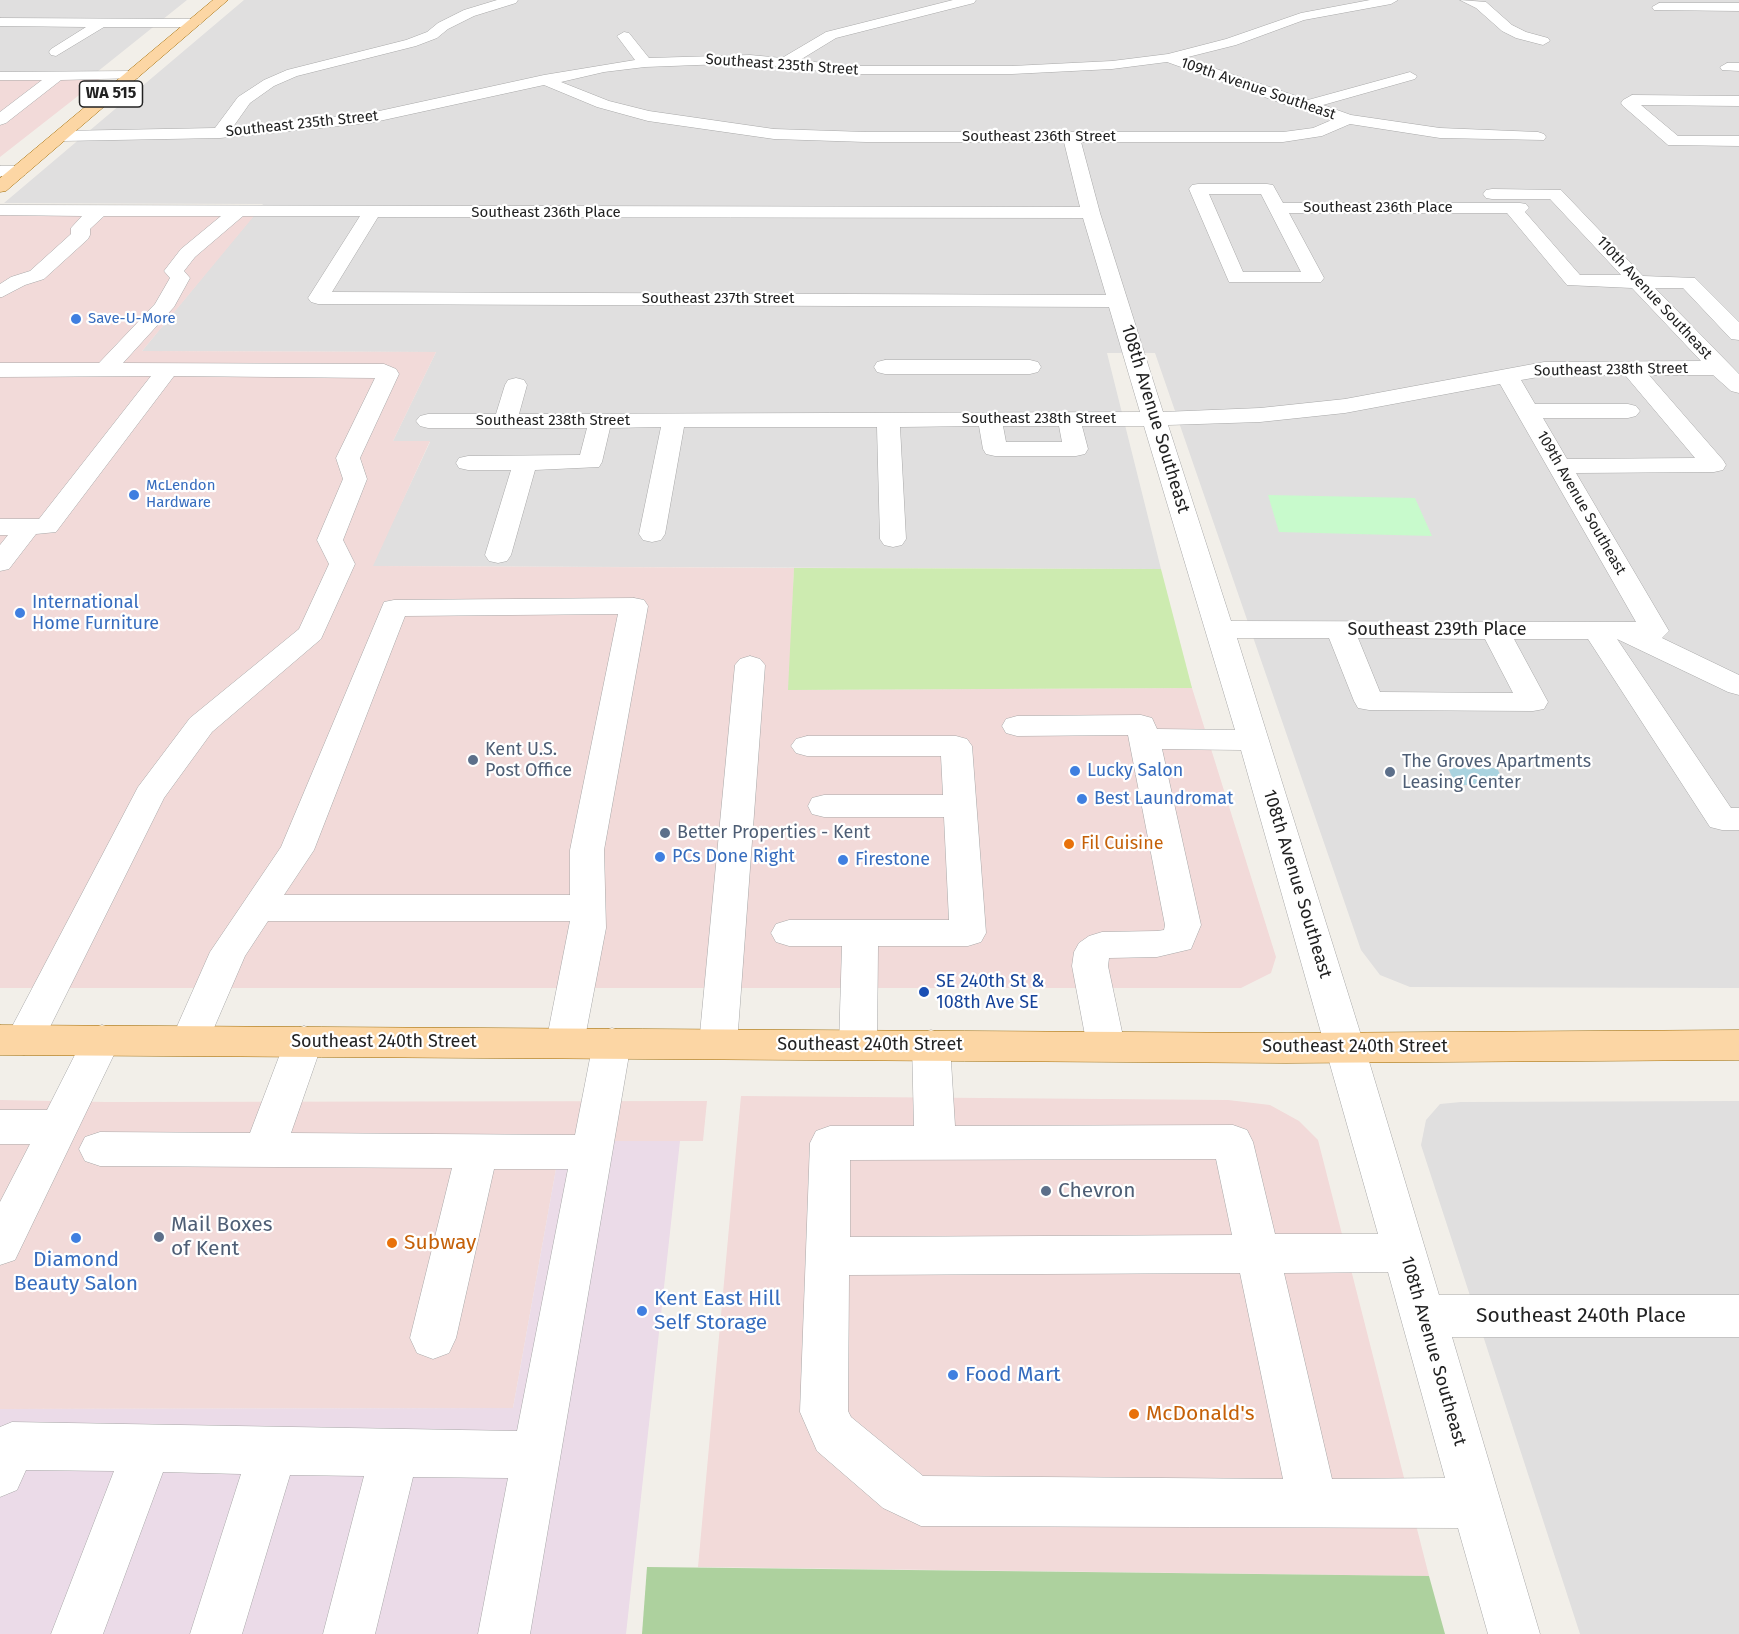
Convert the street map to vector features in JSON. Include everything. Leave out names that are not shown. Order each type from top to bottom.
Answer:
[{"type":"main road","name":"WA 515","points":[[0,187],[221,0]]},
{"type":"main road","name":"Southeast 240th Street","points":[[12,1040],[1346,1048],[1739,1045]]},
{"type":"street","points":[[220,133],[244,100],[277,80],[302,71],[411,43],[432,35],[469,13],[510,0]]},
{"type":"street","points":[[785,63],[831,35],[969,0]]},
{"type":"street","points":[[1317,0],[1340,9]]},
{"type":"street","name":"Southeast 235th Street","points":[[62,136],[220,133],[369,118],[604,68],[645,63],[709,59],[785,63],[845,70],[1053,69],[1112,65],[1168,58],[1232,42],[1301,17],[1391,0]]},
{"type":"street","points":[[1467,0],[1481,5],[1507,28],[1521,35],[1543,41]]},
{"type":"street","points":[[1654,3],[1739,7]]},
{"type":"street","points":[[1654,3],[1677,19]]},
{"type":"street","points":[[0,20],[18,6]]},
{"type":"street","points":[[0,20],[195,23]]},
{"type":"street","points":[[56,52],[102,22]]},
{"type":"street","points":[[624,36],[645,63]]},
{"type":"street","points":[[1041,54],[1053,69]]},
{"type":"street","name":"109th Avenue Southeast","points":[[1168,58],[1304,106],[1348,119]]},
{"type":"street","points":[[279,66],[302,71]]},
{"type":"street","points":[[0,120],[58,75]]},
{"type":"street","points":[[0,76],[133,75]]},
{"type":"street","points":[[1304,106],[1410,76]]},
{"type":"street","name":"Southeast 236th Street","points":[[544,80],[603,104],[648,116],[774,134],[866,137],[1283,137],[1316,133],[1348,119]]},
{"type":"street","points":[[1674,141],[1629,103],[1632,100],[1739,101]]},
{"type":"street","points":[[626,127],[648,116]]},
{"type":"street","points":[[369,118],[390,133]]},
{"type":"street","points":[[1348,119],[1440,133],[1538,137]]},
{"type":"street","name":"108th Avenue Southeast","points":[[1071,137],[1091,213],[1220,629],[1346,1048],[1514,1634]]},
{"type":"street","points":[[1674,160],[1653,141],[1739,141]]},
{"type":"street","points":[[0,171],[19,171]]},
{"type":"street","name":"Southeast 236th Place","points":[[1198,189],[1267,189],[1277,208],[1314,278],[1236,278],[1198,189]]},
{"type":"street","name":"110th Avenue Southeast","points":[[1492,194],[1556,194],[1719,368],[1739,386]]},
{"type":"street","name":"Southeast 236th Place","points":[[1277,208],[1570,208]]},
{"type":"street","points":[[1512,208],[1574,281],[1688,282],[1739,334]]},
{"type":"street","points":[[1,219],[80,228],[98,211]]},
{"type":"street","name":"Southeast 236th Place","points":[[1,219],[98,211],[1091,213]]},
{"type":"street","points":[[104,369],[164,307],[180,278],[174,271],[188,253],[237,212]]},
{"type":"street","name":"Southeast 237th Street","points":[[371,213],[318,298],[1119,301]]},
{"type":"street","points":[[0,289],[37,275],[81,235],[80,228]]},
{"type":"street","points":[[885,367],[956,393],[1030,367]]},
{"type":"street","points":[[1559,466],[1714,465],[1631,368]]},
{"type":"street","name":"Southeast 238th Street","points":[[428,421],[888,420],[956,393],[990,420],[995,449],[1076,449],[1069,419],[1260,415],[1345,406],[1544,369],[1719,368]]},
{"type":"street","points":[[0,527],[47,526],[168,369]]},
{"type":"street","points":[[0,370],[384,371],[388,374],[348,458],[355,479],[330,540],[342,564],[311,633],[201,725],[149,795],[12,1040]]},
{"type":"street","name":"109th Avenue Southeast","points":[[1508,376],[1654,631]]},
{"type":"street","points":[[506,421],[516,385]]},
{"type":"street","points":[[1528,411],[1628,411]]},
{"type":"street","points":[[652,534],[670,420]]},
{"type":"street","points":[[888,420],[892,539]]},
{"type":"street","points":[[468,463],[590,462],[600,421]]},
{"type":"street","points":[[498,555],[525,463]]},
{"type":"street","points":[[0,563],[28,527]]},
{"type":"street","points":[[190,1040],[228,952],[297,850],[394,608],[634,606],[587,850],[588,928],[565,1043]]},
{"type":"street","name":"Southeast 239th Place","points":[[1220,629],[1654,631]]},
{"type":"street","points":[[1340,630],[1369,701],[1533,702],[1495,630]]},
{"type":"street","points":[[1611,631],[1739,686]]},
{"type":"street","points":[[1611,631],[1722,819],[1739,819]]},
{"type":"street","points":[[718,1044],[750,665]]},
{"type":"street","points":[[1017,726],[1141,725],[1183,925],[1178,940],[1157,944],[1102,945],[1092,952],[1090,966],[1106,1046]]},
{"type":"street","points":[[1144,739],[1253,740]]},
{"type":"street","points":[[789,933],[968,933],[956,746],[807,746]]},
{"type":"street","points":[[824,806],[960,806]]},
{"type":"street","points":[[258,908],[588,908]]},
{"type":"street","points":[[858,1045],[860,933]]},
{"type":"street","points":[[0,1246],[102,1040]]},
{"type":"street","points":[[264,1150],[304,1041]]},
{"type":"street","points":[[504,1634],[612,1043]]},
{"type":"street","points":[[931,1045],[935,1143]]},
{"type":"street","points":[[0,1126],[59,1127]]},
{"type":"street","points":[[1313,1504],[1233,1142],[830,1143],[824,1412],[834,1434],[900,1491],[921,1501],[1313,1504],[1477,1503]]},
{"type":"street","points":[[100,1149],[592,1152]]},
{"type":"street","points":[[433,1338],[477,1151]]},
{"type":"street","points":[[827,1256],[1405,1253]]},
{"type":"street","name":"Southeast 240th Place","points":[[1423,1316],[1739,1316]]},
{"type":"street","points":[[0,1473],[12,1446],[537,1455]]},
{"type":"street","points":[[77,1634],[147,1449]]},
{"type":"street","points":[[216,1634],[273,1451]]},
{"type":"street","points":[[349,1634],[395,1452]]},
{"type":"shaded area","points":[[0,0],[187,0],[97,72],[0,72]]},
{"type":"shaded area","points":[[244,0],[1739,0],[1739,988],[1410,987],[1380,975],[1361,950],[1155,353],[1107,353],[1161,569],[372,566],[430,442],[393,441],[436,352],[142,351],[263,204],[4,203]]},
{"type":"shaded area","points":[[0,77],[101,78],[0,157]]},
{"type":"shaded area","points":[[0,215],[254,216],[142,351],[436,352],[393,441],[430,441],[373,566],[794,568],[789,690],[1192,688],[1276,957],[1271,973],[1241,988],[0,988]]},
{"type":"shaded area","points":[[741,1096],[1228,1100],[1270,1105],[1299,1121],[1318,1140],[1429,1576],[698,1567]]},
{"type":"shaded area","points":[[0,1100],[107,1102],[707,1101],[703,1141],[561,1141],[513,1408],[0,1409]]},
{"type":"shaded area","points":[[1739,1101],[1739,1634],[1580,1634],[1421,1145],[1426,1120],[1440,1104],[1461,1102]]},
{"type":"shaded area","points":[[561,1141],[680,1141],[626,1634],[0,1634],[0,1409],[513,1408]]},
{"type":"green space","points":[[1268,495],[1415,498],[1432,536],[1279,532]]},
{"type":"green space","points":[[794,568],[1161,569],[1192,688],[788,690]]},
{"type":"green space","points":[[647,1567],[1429,1576],[1445,1634],[642,1634]]},
{"type":"water","points":[[1448,768],[1497,768],[1505,785],[1456,785]]},
{"type":"place","name":"Save-U-More","points":[[76,319]]},
{"type":"place","name":"McLendon Hardware","points":[[134,495]]},
{"type":"place","name":"International Home Furniture","points":[[20,613]]},
{"type":"place","name":"Kent U.S. Post Office","points":[[473,760]]},
{"type":"place","name":"Lucky Salon","points":[[1075,771]]},
{"type":"place","name":"The Groves Apartments Leasing Center","points":[[1390,772]]},
{"type":"place","name":"Best Laundromat","points":[[1082,799]]},
{"type":"place","name":"Better Properties - Kent","points":[[665,833]]},
{"type":"place","name":"Fil Cuisine","points":[[1069,844]]},
{"type":"place","name":"PCs Done Right","points":[[660,857]]},
{"type":"place","name":"Firestone","points":[[843,860]]},
{"type":"place","name":"SE 240th St & 108th Ave SE","points":[[924,992]]},
{"type":"place","name":"Chevron","points":[[1046,1191]]},
{"type":"place","name":"Mail Boxes of Kent","points":[[159,1237]]},
{"type":"place","name":"Diamond Beauty Salon","points":[[76,1238]]},
{"type":"place","name":"Subway","points":[[392,1243]]},
{"type":"place","name":"Kent East Hill Self Storage","points":[[642,1311]]},
{"type":"place","name":"Food Mart","points":[[953,1375]]},
{"type":"place","name":"McDonald's","points":[[1134,1414]]}]
